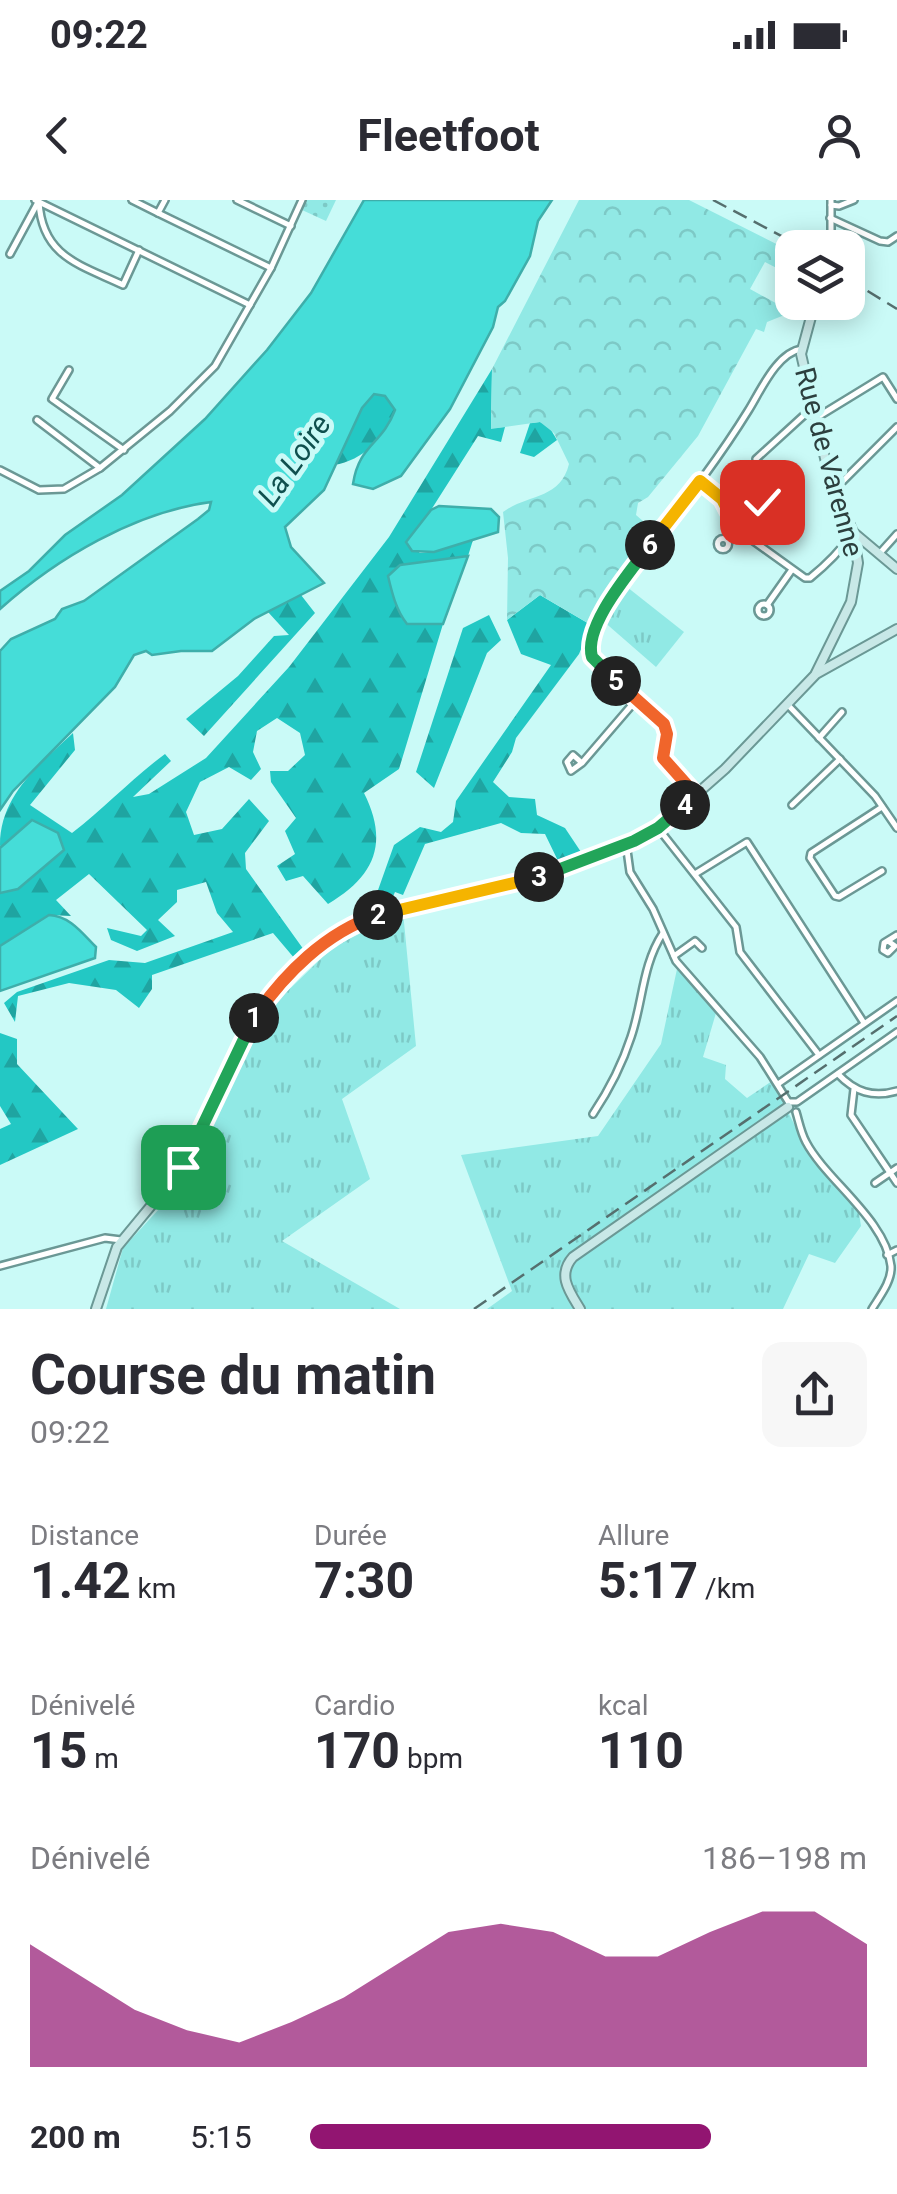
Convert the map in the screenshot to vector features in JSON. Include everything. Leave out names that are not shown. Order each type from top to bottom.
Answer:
[{"type":"street","points":[[132,200],[271,268]]},
{"type":"street","points":[[158,213],[165,200]]},
{"type":"street","points":[[237,200],[291,226]]},
{"type":"street","points":[[0,470],[28,486],[52,491],[76,483],[124,450],[211,372],[271,268],[302,200]]},
{"type":"street","points":[[830,230],[831,203],[840,206],[854,200]]},
{"type":"street","points":[[38,201],[53,248],[77,263],[123,285],[139,250]]},
{"type":"street","points":[[38,201],[250,305]]},
{"type":"street","points":[[10,254],[38,201]]},
{"type":"street","points":[[830,218],[888,242],[897,236]]},
{"type":"street","name":"Rue de Varenne","points":[[810,320],[802,349],[813,407],[832,488],[853,532],[858,563],[855,588],[837,636],[816,674]]},
{"type":"street","points":[[696,795],[663,758],[667,734],[664,724],[594,662],[589,652],[592,634],[607,605],[700,481],[771,375],[791,351],[802,349]]},
{"type":"street","points":[[68,370],[52,399],[124,450]]},
{"type":"street","points":[[816,418],[882,377],[897,399]]},
{"type":"street","points":[[756,459],[813,407]]},
{"type":"street","points":[[37,420],[100,468]]},
{"type":"street","points":[[832,488],[897,426]]},
{"type":"street","points":[[700,481],[722,499],[737,528],[804,578],[810,578],[832,561],[853,532],[897,569]]},
{"type":"street","points":[[726,540],[753,510]]},
{"type":"street","points":[[880,553],[897,534]]},
{"type":"street","points":[[767,605],[792,570]]},
{"type":"street","points":[[96,1309],[121,1240],[166,1192],[183,1167],[260,1009],[306,958],[329,939],[381,914],[544,876],[658,828],[816,674],[895,634]]},
{"type":"street","points":[[582,762],[638,699]]},
{"type":"street","points":[[787,704],[882,806],[897,828]]},
{"type":"street","points":[[819,738],[842,712]]},
{"type":"street","points":[[792,805],[840,759]]},
{"type":"street","points":[[882,806],[811,853],[810,858],[835,896],[840,897],[882,870]]},
{"type":"street","points":[[658,828],[736,927],[740,952],[819,1055]]},
{"type":"street","points":[[695,874],[747,842],[864,1023]]},
{"type":"street","points":[[626,843],[630,872],[674,956],[760,1057],[791,1107],[808,1145],[874,1229],[891,1267],[888,1284],[872,1309]]},
{"type":"street","points":[[593,1114],[612,1084],[632,1036],[649,958],[663,933]]},
{"type":"street","points":[[888,940],[897,934]]},
{"type":"street","points":[[674,956],[695,940],[702,948]]},
{"type":"street","points":[[778,1084],[897,1001]]},
{"type":"street","points":[[580,1309],[565,1280],[566,1267],[573,1256],[897,1032]]},
{"type":"street","points":[[838,1074],[854,1089],[878,1095],[897,1091]]},
{"type":"street","points":[[854,1089],[851,1115],[897,1183]]},
{"type":"street","points":[[875,1183],[897,1168]]},
{"type":"street","points":[[0,1266],[105,1238],[121,1240]]},
{"type":"street","points":[[888,1256],[897,1250]]},
{"type":"green space","points":[[306,200],[336,200],[326,221],[302,210]]},
{"type":"green space","points":[[579,200],[689,200],[775,243],[775,267],[765,262],[750,289],[775,303],[775,319],[767,322],[764,332],[756,329],[698,436],[648,497],[638,503],[636,515],[651,528],[599,603],[591,625],[540,595],[507,620],[508,558],[503,512],[550,490],[565,476],[569,464],[554,433],[540,422],[491,429],[492,369]]},
{"type":"green space","points":[[492,369],[491,428],[505,427],[501,442],[478,436],[406,542],[420,553],[473,540],[468,556],[400,565],[407,624],[443,624],[399,769],[364,793],[376,828],[373,857],[367,870],[328,904],[303,876],[286,881],[277,866],[295,854],[285,831],[296,818],[271,782],[270,771],[288,771],[305,755],[300,733],[277,718],[257,731],[253,752],[261,769],[251,780],[229,767],[200,782],[186,812],[194,835],[222,829],[249,799],[269,821],[245,853],[246,869],[304,950],[295,959],[273,933],[152,975],[152,989],[139,1008],[116,990],[69,983],[18,996],[15,1022],[4,1003],[17,992],[109,960],[145,963],[233,932],[217,913],[206,882],[177,890],[177,902],[158,920],[175,936],[137,951],[111,940],[107,928],[141,936],[147,930],[89,874],[56,900],[71,916],[49,915],[0,946],[0,893],[18,889],[1,850],[2,827],[24,782],[73,733],[75,750],[30,805],[72,833],[165,754],[171,761],[133,797],[149,794],[206,758],[289,667],[389,537]]},
{"type":"green space","points":[[374,393],[385,396],[395,410],[391,420],[379,439],[363,453],[334,465],[362,408]]},
{"type":"green space","points":[[530,423],[548,425],[557,440],[534,457],[520,453]]},
{"type":"green space","points":[[627,587],[684,632],[656,667],[602,620]]},
{"type":"green space","points":[[301,595],[315,613],[204,736],[186,719],[238,676],[274,636],[289,635],[268,612]]},
{"type":"green space","points":[[540,595],[591,625],[579,654],[516,738],[493,782],[509,797],[535,799],[537,815],[565,828],[583,855],[561,867],[545,834],[521,833],[501,823],[425,844],[403,895],[395,892],[388,908],[372,907],[394,845],[420,827],[441,832],[453,822],[456,801],[551,665],[521,654],[507,620]]},
{"type":"green space","points":[[489,615],[501,640],[487,653],[434,788],[416,772],[463,628]]},
{"type":"green space","points":[[403,912],[416,1046],[342,1099],[370,1179],[282,1241],[400,1309],[106,1309],[123,1248],[185,1181],[268,1010],[333,947]]},
{"type":"green space","points":[[677,969],[716,1013],[703,1057],[726,1065],[725,1079],[747,1098],[772,1081],[807,1149],[859,1213],[861,1226],[835,1263],[809,1254],[783,1309],[487,1309],[512,1291],[461,1155],[598,1136],[661,1044]]},
{"type":"green space","points":[[0,1033],[17,1039],[17,1064],[78,1129],[0,1165],[0,1129],[11,1124],[0,1106]]},
{"type":"water","name":"La Loire","points":[[364,200],[552,200],[538,221],[530,256],[498,307],[493,327],[450,409],[401,476],[373,489],[353,484],[360,460],[384,431],[395,410],[385,396],[374,394],[362,408],[324,490],[285,527],[291,547],[324,583],[254,619],[212,651],[152,655],[146,651],[134,655],[115,687],[13,791],[0,810],[0,651],[11,639],[55,619],[62,609],[84,601],[198,519],[209,510],[211,502],[154,516],[98,540],[46,572],[0,609],[0,591],[29,571],[65,535],[122,495],[205,419],[267,350],[311,293]]},
{"type":"water","points":[[439,506],[491,509],[499,517],[498,532],[434,552],[412,551],[406,542],[431,510]]},
{"type":"water","points":[[468,556],[443,624],[407,624],[397,607],[388,576],[400,565]]},
{"type":"water","points":[[32,820],[58,833],[64,850],[18,889],[0,893],[0,848]]},
{"type":"water","points":[[49,915],[63,918],[81,931],[96,947],[95,958],[0,991],[0,946]]},
{"type":"railway","points":[[713,200],[775,233]]},
{"type":"railway","points":[[865,289],[897,309]]},
{"type":"railway","points":[[474,1309],[897,1016]]},
{"type":"route","points":[[183,1167],[248,1027],[269,997],[329,939],[381,914],[544,876],[634,841],[658,828],[696,795],[663,758],[667,734],[664,724],[594,662],[589,652],[592,634],[607,605],[700,481],[722,499],[738,530],[753,510],[762,509],[762,502]]}]
